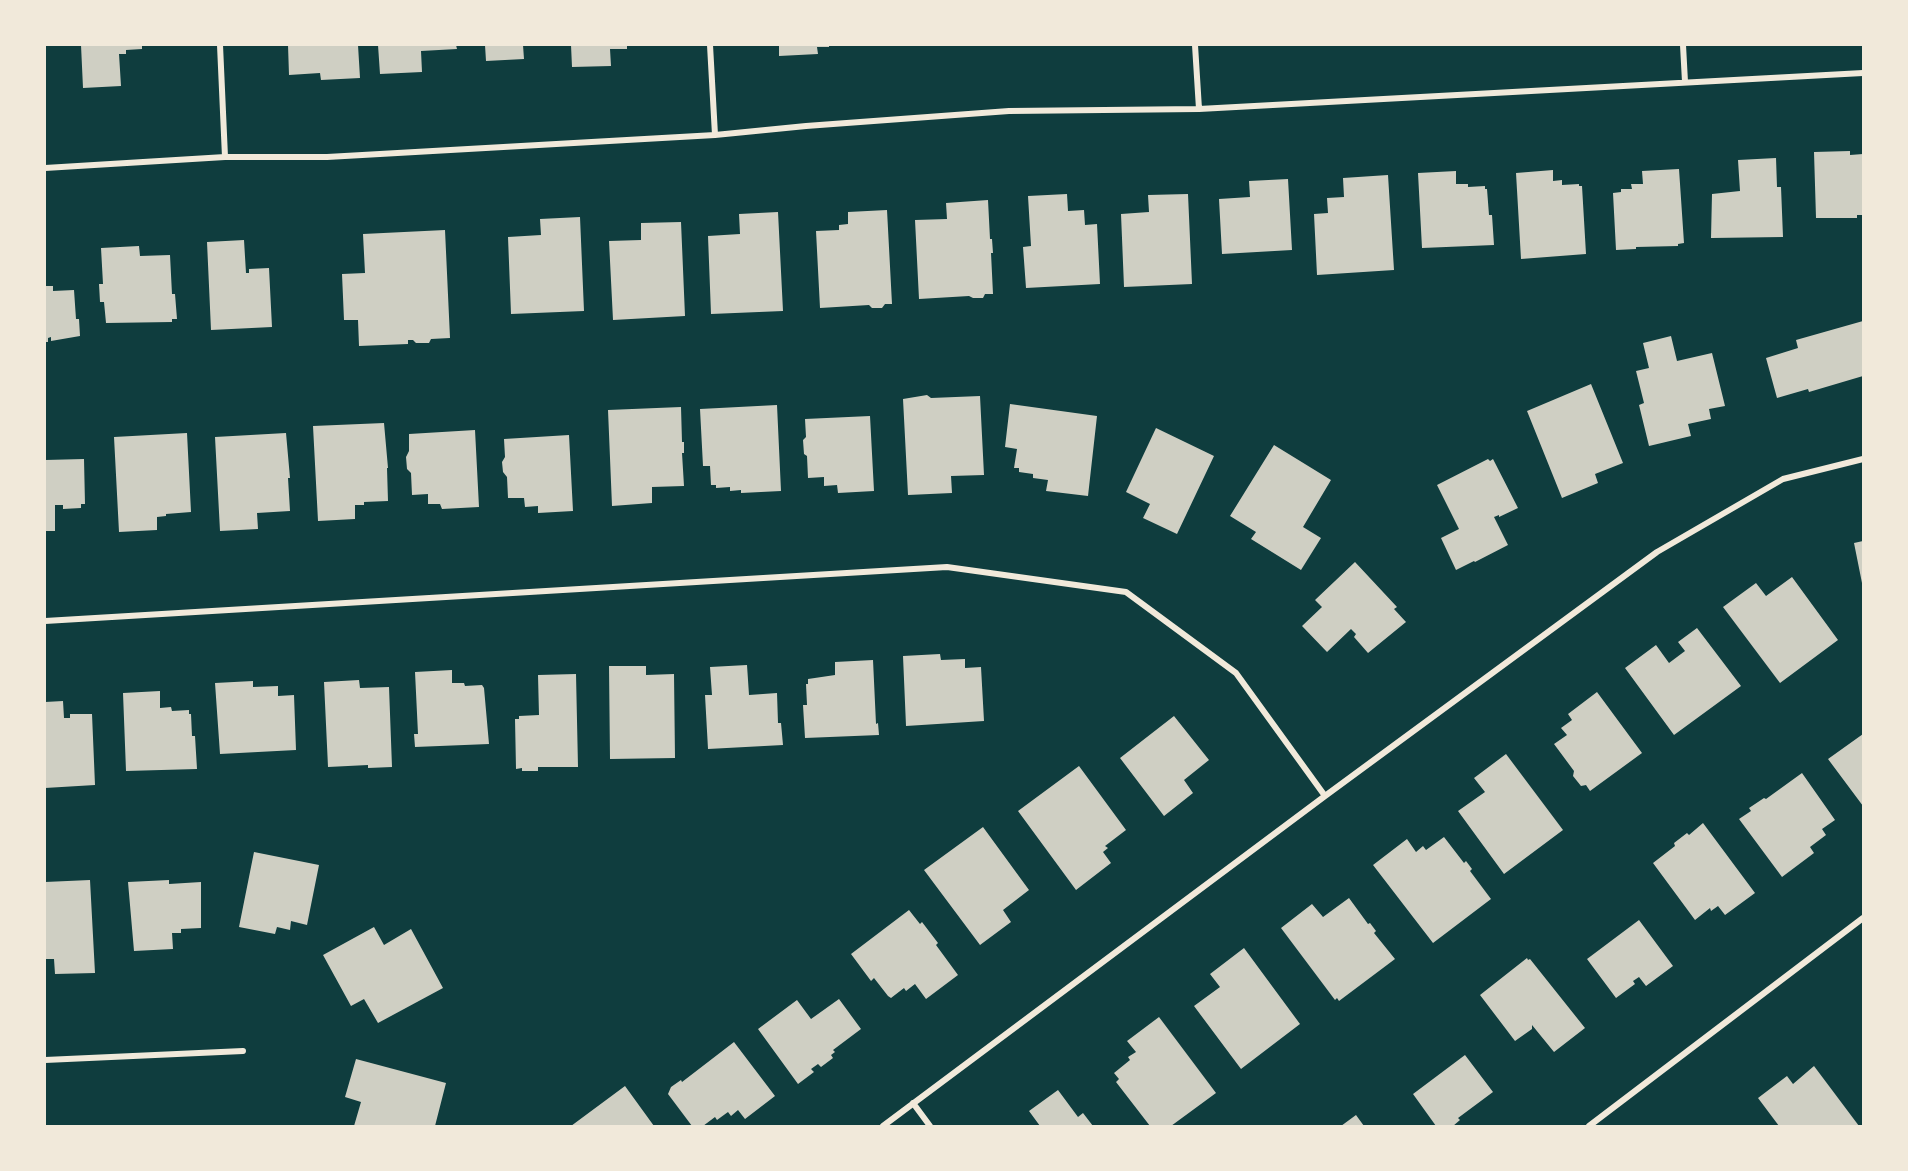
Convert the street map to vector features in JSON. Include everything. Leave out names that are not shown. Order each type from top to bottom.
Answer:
[{"type":"street","points":[[220,45],[225,157]]},
{"type":"street","points":[[711,45],[715,135]]},
{"type":"street","points":[[1196,45],[1199,109]]},
{"type":"street","points":[[1683,45],[1685,82]]},
{"type":"street","points":[[45,168],[225,157],[327,157],[715,135],[1009,111],[1199,109],[1863,73]]},
{"type":"street","points":[[883,1126],[1657,552],[1783,479],[1863,459]]},
{"type":"street","points":[[45,621],[947,567],[1126,592],[1236,674],[1325,796]]},
{"type":"street","points":[[1588,1126],[1863,918]]},
{"type":"street","points":[[45,1060],[243,1051]]},
{"type":"street","points":[[913,1103],[930,1126]]},
{"type":"building","points":[[81,45],[142,45],[142,49],[126,50],[126,54],[119,54],[121,86],[83,88]]},
{"type":"building","points":[[288,45],[358,45],[360,78],[321,80],[320,73],[289,75]]},
{"type":"building","points":[[378,45],[456,45],[457,49],[421,51],[422,72],[380,74]]},
{"type":"building","points":[[485,45],[523,45],[524,59],[486,61]]},
{"type":"building","points":[[571,45],[627,45],[627,49],[610,49],[611,66],[572,67]]},
{"type":"building","points":[[779,45],[829,45],[829,47],[817,47],[818,54],[779,56]]},
{"type":"building","points":[[1850,151],[1850,155],[1863,154],[1863,215],[1857,215],[1857,218],[1816,218],[1814,152]]},
{"type":"building","points":[[1776,158],[1777,187],[1781,187],[1783,237],[1711,238],[1712,194],[1740,191],[1738,160]]},
{"type":"building","points":[[1679,169],[1684,243],[1678,246],[1616,250],[1613,193],[1621,192],[1621,189],[1632,189],[1631,184],[1643,184],[1642,171]]},
{"type":"building","points":[[1553,170],[1553,181],[1562,180],[1562,185],[1579,184],[1582,186],[1586,254],[1521,259],[1516,173]]},
{"type":"building","points":[[1456,171],[1456,184],[1468,184],[1468,187],[1485,186],[1487,189],[1494,245],[1422,248],[1418,173]]},
{"type":"building","points":[[1388,175],[1394,270],[1317,275],[1314,214],[1328,213],[1327,198],[1344,197],[1343,178]]},
{"type":"building","points":[[1288,179],[1292,250],[1222,254],[1219,199],[1250,197],[1249,181]]},
{"type":"building","points":[[1067,194],[1068,211],[1084,210],[1085,225],[1097,224],[1100,284],[1026,288],[1023,247],[1031,246],[1028,196]]},
{"type":"building","points":[[1188,194],[1192,284],[1124,287],[1121,214],[1149,212],[1148,195]]},
{"type":"building","points":[[988,200],[993,253],[991,253],[993,294],[985,294],[983,298],[969,296],[919,299],[915,220],[947,219],[946,203]]},
{"type":"building","points":[[887,210],[892,304],[885,304],[882,308],[872,308],[869,305],[820,308],[816,231],[839,230],[839,225],[848,224],[848,212]]},
{"type":"building","points":[[778,212],[783,311],[711,314],[708,236],[740,234],[739,214]]},
{"type":"building","points":[[580,217],[584,311],[511,314],[508,237],[541,235],[540,219]]},
{"type":"building","points":[[681,222],[685,316],[613,320],[609,241],[641,240],[641,223]]},
{"type":"building","points":[[445,230],[450,338],[431,339],[429,343],[416,343],[408,340],[408,344],[359,346],[358,320],[344,320],[342,274],[365,273],[363,234]]},
{"type":"building","points":[[244,240],[246,273],[249,273],[249,269],[269,268],[272,327],[211,330],[207,242]]},
{"type":"building","points":[[139,246],[140,256],[170,255],[172,294],[175,294],[177,319],[172,319],[172,322],[106,323],[104,302],[100,302],[99,284],[103,284],[101,248]]},
{"type":"building","points":[[45,286],[53,286],[53,291],[74,290],[80,336],[51,341],[51,337],[48,338],[48,342],[45,342]]},
{"type":"building","points":[[1863,321],[1863,376],[1809,392],[1808,389],[1777,398],[1766,358],[1798,348],[1796,340]]},
{"type":"building","points":[[1671,336],[1677,361],[1712,353],[1725,406],[1709,409],[1711,419],[1688,424],[1691,436],[1649,446],[1639,405],[1644,403],[1636,371],[1649,368],[1643,343]]},
{"type":"building","points":[[1591,384],[1623,463],[1595,474],[1598,483],[1562,498],[1527,411]]},
{"type":"building","points":[[927,395],[931,398],[980,396],[984,475],[951,476],[952,493],[908,495],[903,399]]},
{"type":"building","points":[[1010,404],[1097,416],[1088,496],[1046,491],[1048,480],[1033,478],[1033,474],[1019,472],[1019,468],[1014,468],[1017,449],[1005,447]]},
{"type":"building","points":[[777,405],[781,491],[741,493],[741,490],[730,491],[730,487],[716,488],[716,485],[711,485],[710,466],[703,466],[700,409]]},
{"type":"building","points":[[681,407],[684,486],[652,487],[652,503],[612,506],[608,410]]},
{"type":"building","points":[[870,416],[874,491],[838,493],[837,485],[824,486],[824,477],[808,478],[807,456],[804,454],[803,440],[806,437],[805,419]]},
{"type":"building","points":[[384,423],[388,501],[364,502],[364,505],[355,505],[355,519],[318,521],[313,426]]},
{"type":"building","points":[[1156,428],[1214,456],[1177,534],[1143,518],[1150,504],[1126,492]]},
{"type":"building","points":[[475,430],[479,507],[442,509],[440,504],[428,504],[428,494],[412,495],[411,473],[407,469],[406,457],[409,451],[409,434]]},
{"type":"building","points":[[187,433],[191,512],[157,517],[157,530],[119,532],[114,437]]},
{"type":"building","points":[[286,433],[290,511],[257,513],[258,529],[220,531],[215,437]]},
{"type":"building","points":[[569,435],[573,511],[538,513],[538,506],[525,507],[524,498],[508,498],[507,477],[503,472],[502,462],[505,457],[504,439]]},
{"type":"building","points":[[1274,445],[1331,480],[1303,527],[1321,538],[1301,570],[1251,539],[1256,532],[1230,516]]},
{"type":"building","points":[[84,459],[85,504],[81,504],[81,508],[63,509],[63,505],[55,505],[55,531],[45,531],[45,460]]},
{"type":"building","points":[[1488,459],[1490,461],[1493,459],[1518,508],[1494,517],[1508,545],[1456,570],[1441,538],[1459,529],[1437,485]]},
{"type":"building","points":[[1863,541],[1863,583],[1862,583],[1854,543]]},
{"type":"building","points":[[1355,562],[1397,607],[1394,609],[1406,622],[1368,653],[1354,637],[1356,634],[1351,629],[1327,652],[1302,626],[1322,607],[1315,600]]},
{"type":"building","points":[[1792,577],[1838,640],[1780,683],[1723,607],[1756,583],[1766,596]]},
{"type":"building","points":[[1697,628],[1741,686],[1674,735],[1625,668],[1656,645],[1669,663],[1685,651],[1678,642]]},
{"type":"building","points":[[940,654],[941,660],[965,659],[965,668],[981,667],[984,721],[906,726],[903,656]]},
{"type":"building","points":[[873,660],[876,724],[878,723],[879,735],[805,738],[803,705],[807,705],[806,684],[808,684],[808,679],[835,675],[835,662]]},
{"type":"building","points":[[747,665],[749,695],[777,693],[778,723],[781,723],[783,745],[708,749],[705,695],[712,695],[710,667]]},
{"type":"building","points":[[609,666],[646,666],[646,675],[674,674],[675,758],[610,759]]},
{"type":"building","points":[[452,670],[452,683],[464,683],[465,686],[482,685],[484,688],[489,744],[415,747],[414,734],[418,734],[415,672]]},
{"type":"building","points":[[576,674],[578,767],[538,767],[538,771],[516,769],[515,719],[519,719],[519,716],[539,715],[538,675]]},
{"type":"building","points":[[359,680],[360,688],[389,687],[392,767],[368,768],[368,765],[328,767],[324,682]]},
{"type":"building","points":[[253,681],[253,687],[278,686],[278,696],[294,695],[296,750],[220,754],[215,683]]},
{"type":"building","points":[[160,691],[160,708],[171,707],[172,711],[189,710],[191,714],[197,769],[126,771],[123,693]]},
{"type":"building","points":[[1597,692],[1642,753],[1590,791],[1586,785],[1581,786],[1573,776],[1574,771],[1554,744],[1567,735],[1561,728],[1572,720],[1568,714]]},
{"type":"building","points":[[63,701],[64,718],[70,718],[70,714],[92,714],[95,785],[45,788],[45,702]]},
{"type":"building","points":[[1174,716],[1209,760],[1184,780],[1193,793],[1164,816],[1120,758]]},
{"type":"building","points":[[1863,734],[1863,806],[1828,759]]},
{"type":"building","points":[[1506,754],[1563,830],[1504,874],[1458,811],[1485,792],[1474,778]]},
{"type":"building","points":[[1079,766],[1126,830],[1105,846],[1108,848],[1103,852],[1111,863],[1076,890],[1018,811]]},
{"type":"building","points":[[1802,773],[1835,820],[1822,829],[1826,835],[1810,847],[1814,853],[1782,877],[1739,819],[1751,811],[1749,808],[1764,798],[1766,799]]},
{"type":"building","points":[[1703,823],[1755,893],[1725,915],[1718,906],[1711,911],[1710,908],[1695,920],[1653,863],[1675,846],[1674,843],[1687,833],[1689,835]]},
{"type":"building","points":[[983,827],[1029,890],[1003,910],[1011,922],[980,945],[924,870]]},
{"type":"building","points":[[1444,837],[1464,863],[1466,861],[1472,869],[1470,871],[1491,899],[1433,943],[1373,865],[1407,839],[1416,852],[1423,846],[1426,850]]},
{"type":"building","points":[[254,852],[319,865],[307,925],[291,921],[290,930],[277,927],[275,934],[239,927]]},
{"type":"building","points":[[90,880],[95,973],[55,974],[54,959],[45,959],[45,882]]},
{"type":"building","points":[[169,880],[169,884],[201,882],[201,928],[181,929],[181,933],[172,933],[173,949],[134,951],[128,882]]},
{"type":"building","points":[[1349,898],[1395,959],[1339,1001],[1337,998],[1335,1000],[1281,928],[1312,904],[1323,917]]},
{"type":"building","points":[[909,910],[920,924],[922,922],[938,943],[936,945],[958,975],[926,999],[915,984],[906,991],[904,988],[891,998],[874,978],[871,981],[851,954]]},
{"type":"building","points":[[1639,920],[1673,966],[1646,986],[1639,977],[1633,981],[1635,984],[1616,998],[1587,959]]},
{"type":"building","points":[[374,927],[384,945],[411,929],[443,988],[378,1023],[364,999],[351,1006],[323,955]]},
{"type":"building","points":[[1244,948],[1300,1024],[1241,1069],[1194,1006],[1220,987],[1210,974]]},
{"type":"building","points":[[1527,958],[1585,1028],[1554,1052],[1532,1025],[1532,1029],[1515,1041],[1480,995]]},
{"type":"building","points":[[839,999],[861,1029],[833,1050],[835,1052],[831,1055],[833,1058],[821,1067],[818,1064],[811,1069],[814,1072],[798,1084],[758,1029],[797,1000],[811,1019]]},
{"type":"building","points":[[1159,1017],[1216,1093],[1171,1126],[1150,1126],[1116,1082],[1119,1079],[1114,1073],[1130,1060],[1128,1057],[1136,1052],[1127,1041]]},
{"type":"building","points":[[734,1042],[775,1096],[745,1119],[738,1110],[731,1116],[728,1112],[717,1120],[715,1117],[703,1126],[692,1126],[668,1094],[671,1087],[681,1080],[682,1082]]},
{"type":"building","points":[[1465,1055],[1493,1092],[1458,1118],[1460,1120],[1453,1126],[1436,1126],[1413,1094]]},
{"type":"building","points":[[356,1059],[446,1083],[435,1126],[354,1126],[361,1102],[345,1097]]},
{"type":"building","points":[[1814,1066],[1859,1126],[1779,1126],[1758,1098],[1787,1076],[1793,1084]]},
{"type":"building","points":[[625,1086],[654,1126],[571,1126]]},
{"type":"building","points":[[1058,1090],[1078,1117],[1083,1113],[1093,1126],[1040,1126],[1029,1111]]},
{"type":"building","points":[[1356,1115],[1364,1126],[1341,1126]]}]
